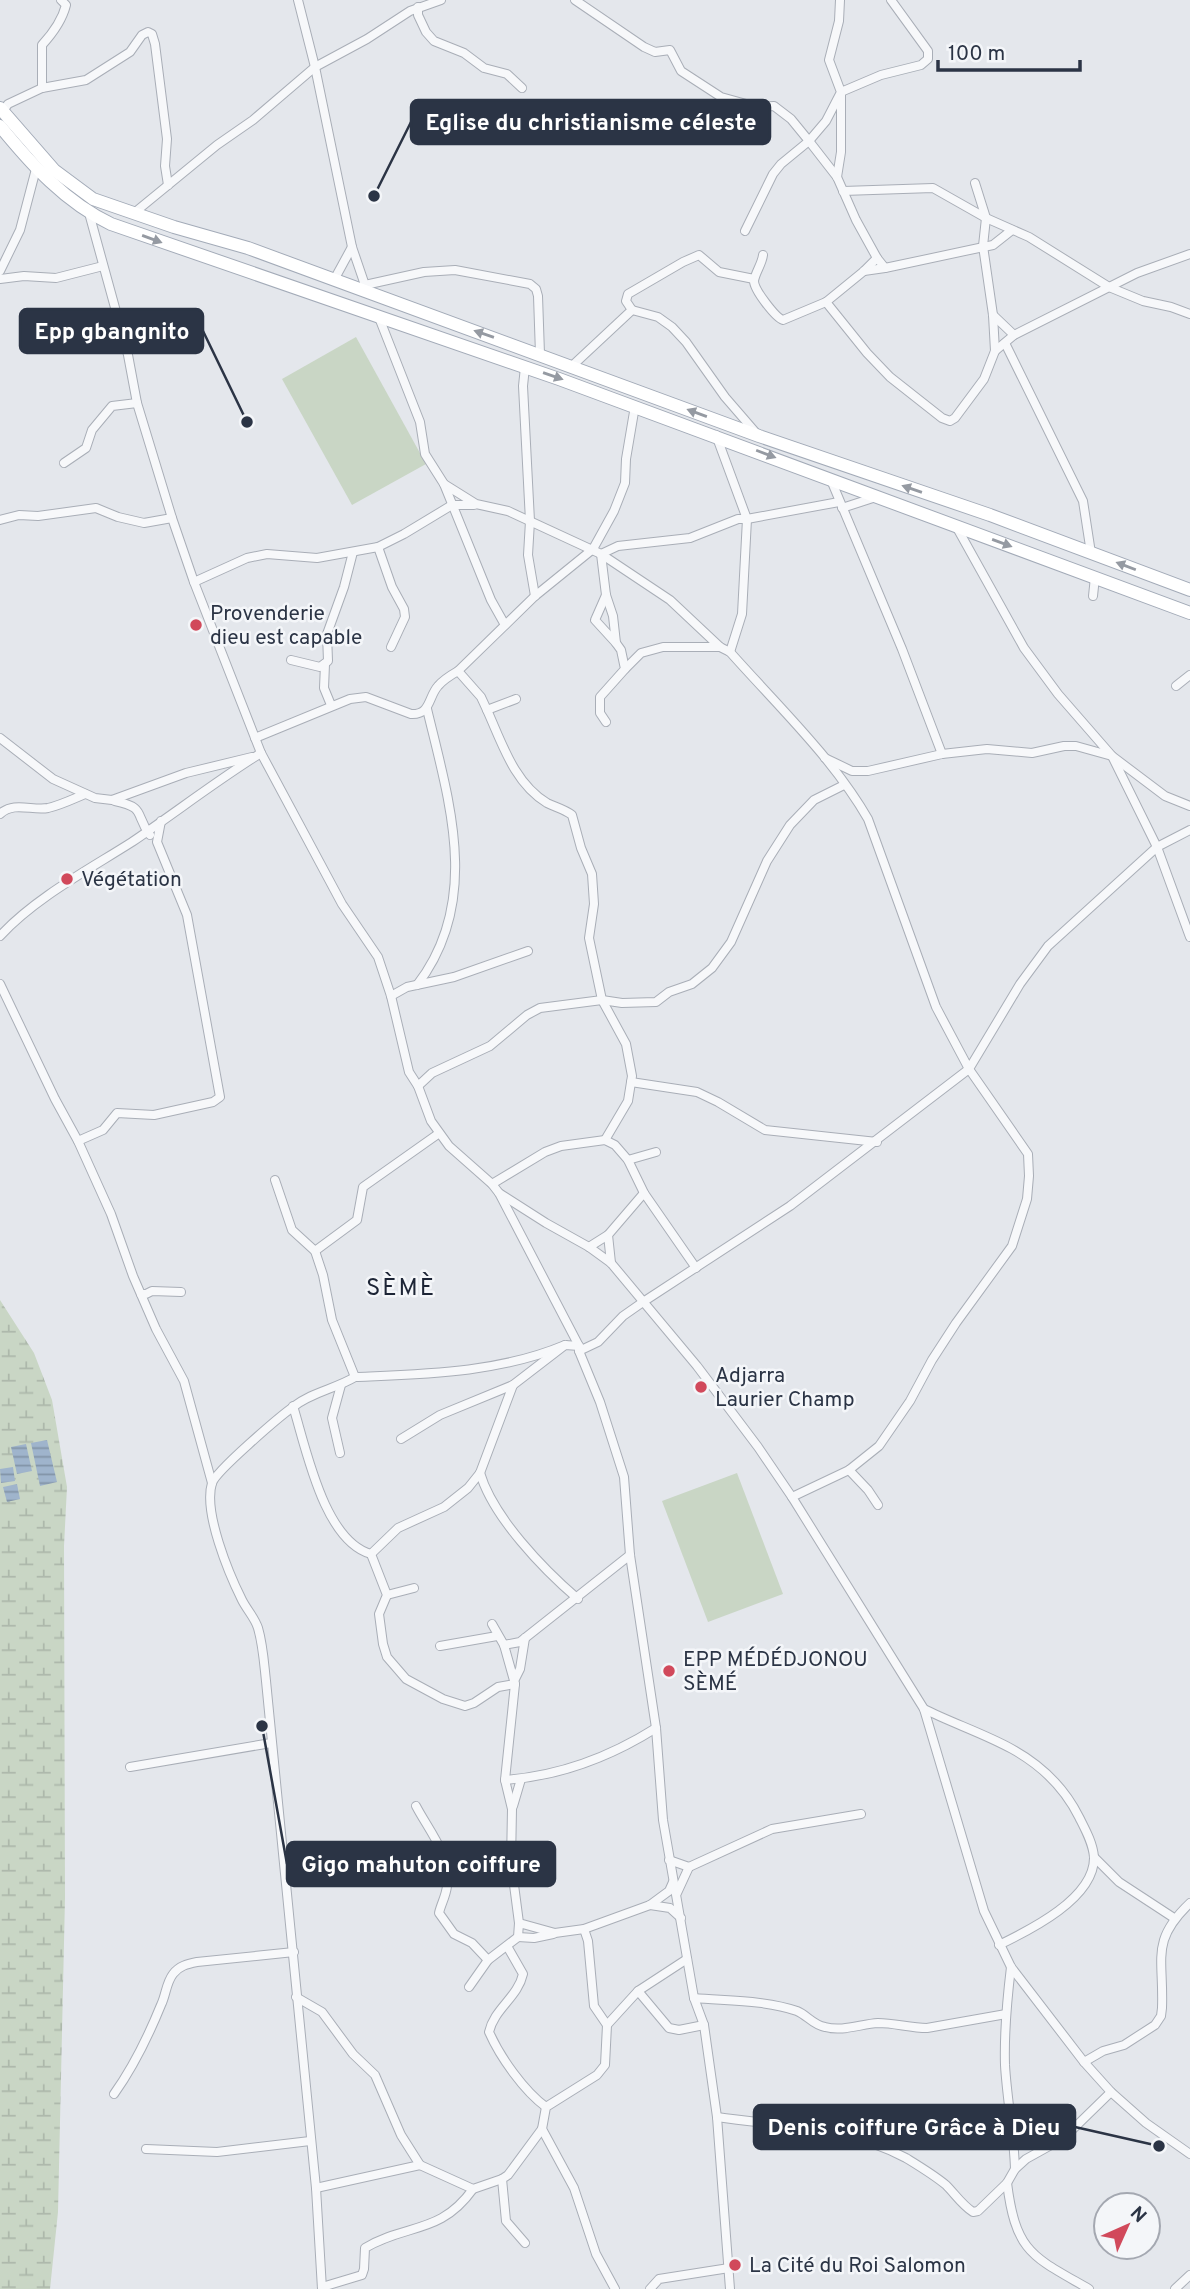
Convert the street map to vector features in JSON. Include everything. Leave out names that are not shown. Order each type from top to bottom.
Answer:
[{"type":"main road","points":[[1,109],[54,170],[93,199],[248,248],[334,280],[366,288],[759,436],[977,511],[1190,590]]},
{"type":"main road","points":[[0,126],[36,169],[89,213],[181,249],[378,315],[716,435],[1190,613]]},
{"type":"street","points":[[42,88],[42,45],[54,31],[65,10],[66,5],[61,0]]},
{"type":"street","points":[[298,0],[315,67],[352,247],[366,288],[424,271],[455,270],[530,284],[536,289],[538,296],[540,354]]},
{"type":"street","points":[[134,213],[253,120],[315,67],[418,7],[441,0]]},
{"type":"street","points":[[575,0],[644,47],[654,52],[670,50],[681,71],[721,97],[757,107],[774,106],[791,119],[837,177],[877,258],[885,268]]},
{"type":"street","points":[[837,177],[841,152],[841,92],[829,61],[839,21],[840,0]]},
{"type":"street","points":[[745,231],[773,174],[809,141],[826,121],[841,92],[881,75],[921,65],[928,59],[928,51],[891,0]]},
{"type":"street","points":[[418,7],[418,15],[434,41],[464,53],[484,68],[507,74],[522,88]]},
{"type":"street","points":[[1,109],[42,88],[86,80],[130,52],[142,35],[148,32],[155,40],[167,139],[165,166],[168,185]]},
{"type":"street","points":[[0,271],[20,230],[36,169]]},
{"type":"street","points":[[826,302],[890,377],[942,418],[950,421],[955,418],[984,379],[995,351],[993,315],[983,246],[986,218],[975,183]]},
{"type":"street","points":[[843,191],[933,188],[986,218],[1036,241],[1109,287],[1143,301],[1190,314]]},
{"type":"street","points":[[89,213],[128,355],[137,404],[172,518],[255,738],[258,755],[342,904],[378,957],[391,996],[409,1072],[418,1086],[438,1134],[499,1193],[579,1349],[600,1402],[624,1477],[631,1555],[656,1728],[663,1820],[694,1998],[704,2025],[717,2117],[730,2289]]},
{"type":"street","points":[[864,271],[955,255],[993,244],[1012,230]]},
{"type":"street","points":[[334,280],[352,247]]},
{"type":"street","points":[[995,351],[1014,335],[1137,273],[1190,254]]},
{"type":"street","points":[[754,279],[719,272],[699,255],[682,262],[628,295],[626,301],[632,310],[658,317],[672,327],[694,352],[725,397],[759,436]]},
{"type":"street","points":[[763,255],[754,279],[756,291],[779,320],[826,302],[877,258]]},
{"type":"street","points":[[0,279],[24,276],[56,278],[103,266]]},
{"type":"street","points":[[572,366],[632,310]]},
{"type":"street","points":[[378,315],[420,422],[425,454],[444,484],[491,600],[505,625]]},
{"type":"street","points":[[993,315],[1014,335]]},
{"type":"street","points":[[1005,343],[1083,501],[1091,553]]},
{"type":"street","points":[[525,367],[523,399],[530,521],[528,555],[535,596]]},
{"type":"street","points":[[64,463],[86,448],[92,430],[112,406],[137,404]]},
{"type":"street","points":[[255,738],[351,699],[366,697],[411,714],[419,714],[427,709],[436,688],[458,671],[535,596],[593,549],[614,511],[625,483],[635,406]]},
{"type":"street","points":[[716,435],[747,519],[742,614],[730,652]]},
{"type":"street","points":[[831,480],[902,649],[942,754]]},
{"type":"street","points":[[444,484],[476,505]]},
{"type":"street","points":[[601,554],[618,546],[690,538],[738,519],[841,505],[877,497]]},
{"type":"street","points":[[194,582],[247,558],[267,554],[317,558],[378,547],[452,505],[476,505],[508,511],[562,538],[593,549],[670,600],[720,647],[730,652],[854,796],[868,819],[936,1007],[969,1069],[1028,1154],[1028,1188],[1021,1223],[1012,1246],[956,1323],[910,1401],[878,1446],[849,1471],[792,1497]]},
{"type":"street","points":[[0,520],[19,515],[37,516],[96,508],[144,523],[172,518]]},
{"type":"street","points":[[956,526],[1024,648],[1058,694],[1112,756],[1165,796],[1190,806]]},
{"type":"street","points":[[378,547],[392,587],[404,609],[405,617],[391,647]]},
{"type":"street","points":[[331,705],[324,688],[325,664],[328,661],[327,634],[353,552]]},
{"type":"street","points":[[601,554],[606,595],[625,669]]},
{"type":"street","points":[[1093,596],[1095,577]]},
{"type":"street","points":[[606,595],[595,620],[619,646],[641,653]]},
{"type":"street","points":[[606,722],[600,713],[600,697],[641,653],[663,647],[720,647]]},
{"type":"street","points":[[291,660],[315,667],[325,664]]},
{"type":"street","points":[[458,671],[481,697],[496,735],[529,789],[547,803],[572,815],[592,874],[594,904],[589,939],[602,1000],[626,1044],[632,1076],[628,1101],[605,1140]]},
{"type":"street","points":[[1176,686],[1190,675]]},
{"type":"street","points":[[487,710],[516,699]]},
{"type":"street","points":[[418,985],[441,948],[449,926],[457,866],[442,770],[427,709]]},
{"type":"street","points":[[0,738],[53,779],[95,799],[129,803],[138,810],[147,832],[156,838]]},
{"type":"street","points":[[822,757],[852,771],[868,771],[942,754],[987,750],[1032,753],[1076,746],[1112,756],[1157,847],[1190,937]]},
{"type":"street","points":[[112,800],[186,773],[258,755]]},
{"type":"street","points":[[0,936],[26,911],[258,755]]},
{"type":"street","points":[[418,1086],[432,1073],[490,1046],[527,1015],[540,1008],[602,1000],[622,1003],[656,1002],[669,992],[692,984],[712,968],[731,942],[767,861],[790,825],[814,800],[844,785]]},
{"type":"street","points":[[0,814],[14,807],[44,809],[85,794]]},
{"type":"street","points":[[78,1141],[103,1130],[117,1113],[154,1115],[213,1102],[220,1097],[187,915],[156,838],[161,821]]},
{"type":"street","points":[[212,1483],[223,1466],[293,1406],[317,1392],[341,1385],[355,1377],[488,1368],[540,1355],[565,1345],[579,1349],[598,1342],[623,1316],[790,1206],[969,1069],[1020,984],[1048,946],[1157,847],[1190,830]]},
{"type":"street","points":[[391,996],[407,987],[454,977],[528,951]]},
{"type":"street","points":[[0,984],[54,1098],[78,1141],[111,1214],[156,1329],[184,1381],[212,1483],[210,1504],[220,1544],[241,1597],[258,1626],[294,1952],[296,1997],[316,2188],[322,2288],[362,2275],[365,2248],[429,2225],[454,2212],[473,2189],[508,2175],[542,2129],[546,2108],[597,2075],[605,2065],[607,2025],[594,2006],[588,1941],[584,1929]]},
{"type":"street","points":[[631,1082],[696,1092],[765,1130],[877,1142]]},
{"type":"street","points":[[315,1251],[357,1220],[363,1187],[438,1134]]},
{"type":"street","points":[[492,1184],[545,1152],[561,1146],[605,1140],[615,1145],[628,1160],[644,1193],[696,1268]]},
{"type":"street","points":[[628,1160],[656,1152]]},
{"type":"street","points":[[275,1180],[292,1230],[315,1251],[335,1329],[355,1377]]},
{"type":"street","points":[[499,1193],[611,1263],[727,1406],[792,1497],[923,1709],[975,1883],[999,1945],[1011,1967],[1084,2062],[1111,2092],[1146,2123],[1190,2154]]},
{"type":"street","points":[[589,1247],[608,1235],[644,1193]]},
{"type":"street","points":[[608,1235],[611,1263]]},
{"type":"street","points":[[141,1294],[152,1291],[181,1292]]},
{"type":"street","points":[[401,1439],[440,1415],[513,1385],[565,1345]]},
{"type":"street","points":[[340,1453],[332,1418],[341,1385]]},
{"type":"street","points":[[371,1554],[398,1528],[454,1500],[480,1473],[513,1385]]},
{"type":"street","points":[[293,1406],[330,1516],[345,1537],[357,1548],[371,1554],[387,1595],[379,1614],[387,1657],[406,1679],[443,1699],[465,1706],[498,1687],[515,1682]]},
{"type":"street","points":[[849,1471],[869,1490],[878,1505]]},
{"type":"street","points":[[480,1473],[492,1501],[529,1551],[578,1599]]},
{"type":"street","points":[[504,1645],[520,1642],[631,1555]]},
{"type":"street","points":[[387,1595],[414,1588]]},
{"type":"street","points":[[492,1624],[504,1645],[515,1682]]},
{"type":"street","points":[[440,1646],[497,1636]]},
{"type":"street","points":[[518,1937],[519,1923],[511,1862],[512,1808],[505,1780],[515,1682],[525,1638]]},
{"type":"street","points":[[923,1709],[1011,1748],[1049,1775],[1073,1804],[1089,1836],[1094,1857],[1086,1882],[1068,1903],[1031,1929],[999,1945]]},
{"type":"street","points":[[505,1780],[551,1773],[599,1759],[656,1728]]},
{"type":"street","points":[[130,1767],[271,1743]]},
{"type":"street","points":[[512,1808],[521,1779]]},
{"type":"street","points":[[416,1806],[440,1847],[447,1870],[447,1888],[441,1915],[454,1934],[472,1943],[488,1959]]},
{"type":"street","points":[[676,1894],[690,1867],[772,1829],[861,1814]]},
{"type":"street","points":[[1094,1857],[1119,1882],[1174,1918]]},
{"type":"street","points":[[669,1860],[690,1867]]},
{"type":"street","points":[[468,1987],[488,1959],[518,1937],[534,1938],[584,1929],[650,1905],[669,1891],[673,1880]]},
{"type":"street","points":[[1084,2062],[1103,2051],[1124,2045],[1155,2025],[1161,2016],[1162,1940],[1174,1918],[1190,1903]]},
{"type":"street","points":[[650,1905],[670,1908],[681,1918]]},
{"type":"street","points":[[519,1923],[555,1933]]},
{"type":"street","points":[[507,1946],[523,1974],[508,2002],[491,2022],[489,2032],[506,2062],[537,2101],[546,2108]]},
{"type":"street","points":[[114,2094],[142,2050],[162,2004],[168,1982],[175,1971],[185,1964],[197,1962],[294,1952]]},
{"type":"street","points":[[607,2025],[638,1992],[687,1959]]},
{"type":"street","points":[[1011,1967],[1006,2014],[1005,2066],[1014,2136],[1015,2169]]},
{"type":"street","points":[[638,1992],[669,2028],[679,2030],[704,2025]]},
{"type":"street","points":[[296,1997],[322,2012],[353,2054],[375,2075],[401,2135],[420,2165],[473,2189]]},
{"type":"street","points":[[694,1998],[762,2004],[799,2011],[825,2028],[841,2029],[886,2023],[927,2028],[1006,2014]]},
{"type":"street","points":[[717,2117],[793,2124],[863,2141],[925,2170],[946,2185],[973,2211],[978,2211],[1007,2183],[1015,2169],[1026,2159],[1071,2131],[1111,2092]]},
{"type":"street","points":[[542,2129],[574,2188],[596,2254],[615,2289]]},
{"type":"street","points":[[146,2148],[217,2152],[310,2141]]},
{"type":"street","points":[[316,2188],[420,2165]]},
{"type":"street","points":[[502,2179],[506,2221],[526,2243]]},
{"type":"street","points":[[1007,2183],[1013,2220],[1023,2243],[1045,2265],[1089,2289]]},
{"type":"street","points":[[650,2289],[659,2279],[729,2268]]},
{"type":"street","points":[[1175,2289],[1190,2275]]},
{"type":"green space","points":[[356,337],[426,464],[352,505],[282,379]]},
{"type":"green space","points":[[0,1300],[34,1353],[52,1400],[67,1487],[64,1546],[65,1898],[58,2212],[50,2289],[0,2289]]},
{"type":"green space","points":[[737,1473],[783,1594],[708,1622],[662,1501]]},
{"type":"water","points":[[47,1440],[57,1482],[40,1486],[31,1443]]},
{"type":"water","points":[[26,1444],[32,1471],[17,1474],[11,1447]]},
{"type":"water","points":[[13,1467],[15,1481],[1,1483],[0,1469]]},
{"type":"water","points":[[17,1484],[20,1499],[7,1502],[3,1487]]},
{"type":"place","name":"Eglise du christianisme céleste","points":[[374,196]]},
{"type":"place","name":"Epp gbangnito","points":[[247,422]]},
{"type":"place","name":"Provenderie dieu est capable","points":[[196,625]]},
{"type":"place","name":"Végétation","points":[[67,879]]},
{"type":"place","name":"Adjarra Laurier Champ","points":[[701,1387]]},
{"type":"place","name":"EPP MÉDÉDJONOU SÈMÉ","points":[[669,1671]]},
{"type":"place","name":"Gigo mahuton coiffure","points":[[262,1726]]},
{"type":"place","name":"Denis coiffure Grâce à Dieu","points":[[1159,2146]]},
{"type":"place","name":"La Cité du Roi Salomon","points":[[735,2265]]},
{"type":"district","name":"SÈMÈ","points":[[401,1287]]}]
